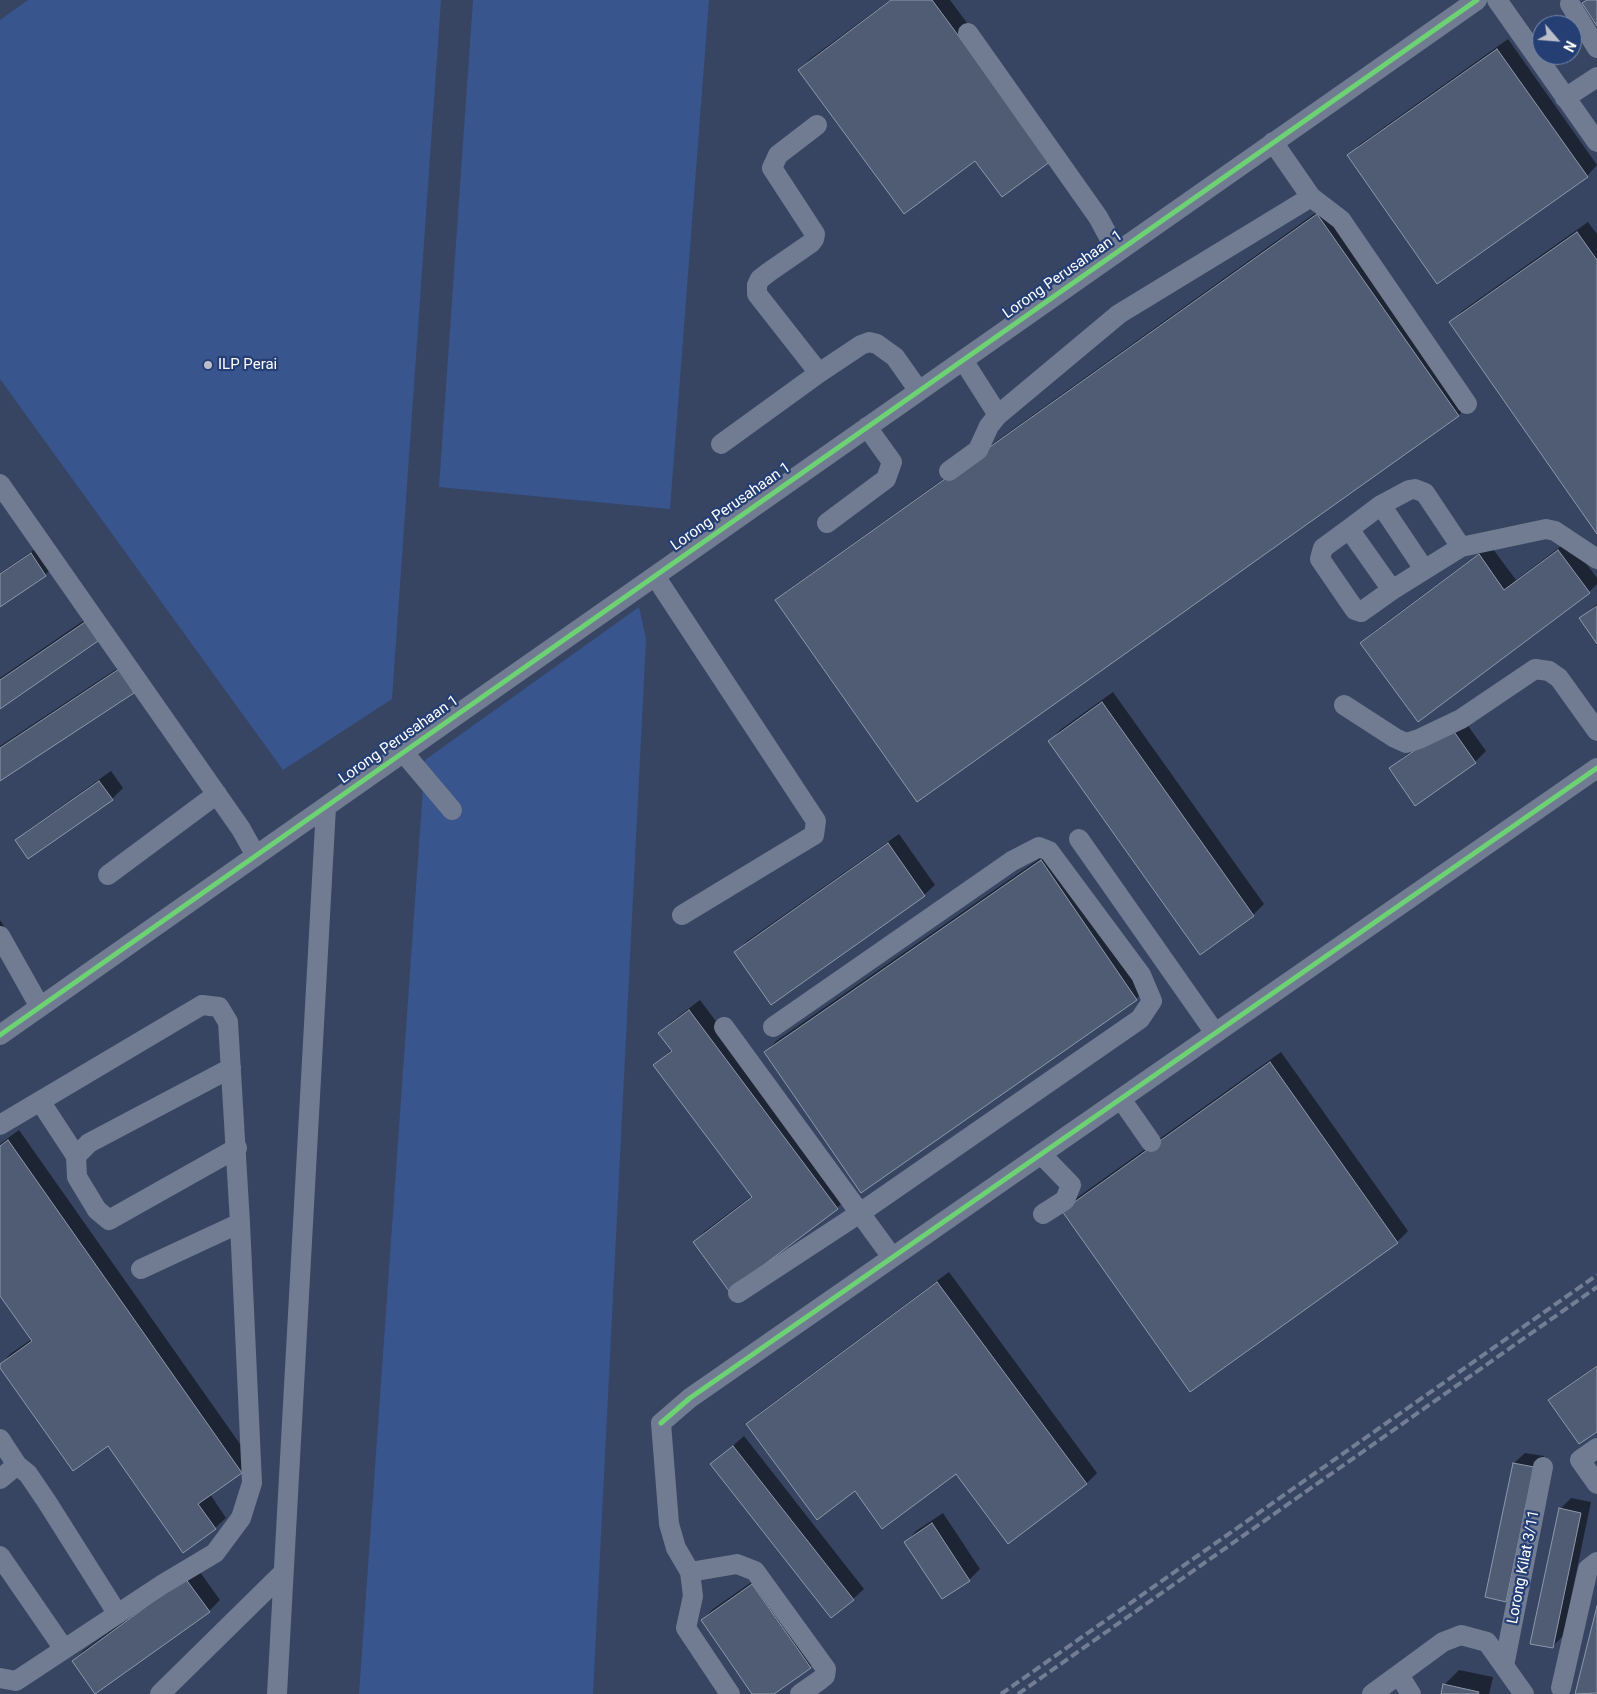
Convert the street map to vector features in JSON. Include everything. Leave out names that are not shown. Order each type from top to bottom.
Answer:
[{"type":"street","name":"Lorong Perusahaan 1","points":[[0,1035],[1477,0]]},
{"type":"street","points":[[1496,0],[1597,142]]},
{"type":"street","points":[[1570,4],[1597,48]]},
{"type":"street","points":[[968,33],[1098,217],[1117,252]]},
{"type":"street","points":[[1566,98],[1597,77]]},
{"type":"street","points":[[817,125],[778,154],[772,168],[815,234],[814,239],[760,279],[757,285],[757,294],[819,373]]},
{"type":"street","points":[[1273,142],[1311,197],[1342,220],[1467,404]]},
{"type":"street","points":[[949,471],[978,450],[989,426],[998,416],[1119,314],[1311,197]]},
{"type":"street","points":[[721,444],[819,373],[861,345],[869,342],[878,344],[895,357],[919,390]]},
{"type":"street","points":[[963,360],[998,416]]},
{"type":"street","points":[[827,523],[886,479],[892,462],[867,427]]},
{"type":"street","points":[[0,484],[241,829],[256,856]]},
{"type":"street","points":[[1461,547],[1425,493],[1420,490],[1409,490],[1381,505],[1323,548],[1320,559],[1355,610],[1361,612],[1392,590],[1461,547],[1546,529],[1554,531],[1597,559]]},
{"type":"street","points":[[1381,505],[1424,570]]},
{"type":"street","points":[[1349,528],[1392,590]]},
{"type":"street","points":[[655,576],[816,821],[814,835],[682,915]]},
{"type":"street","points":[[1344,705],[1406,743],[1419,739],[1461,719],[1535,669],[1549,671],[1559,678],[1597,731]]},
{"type":"street","points":[[403,752],[452,810]]},
{"type":"street","points":[[730,1694],[686,1628],[693,1596],[690,1572],[676,1548],[669,1524],[661,1422],[690,1398],[1596,771]]},
{"type":"street","points":[[108,875],[216,794]]},
{"type":"street","points":[[276,1694],[326,806]]},
{"type":"street","points":[[1079,839],[1215,1033]]},
{"type":"street","points":[[738,1293],[860,1213],[1140,1018],[1152,1001],[1141,975],[1049,851],[1039,847],[1012,861],[773,1027]]},
{"type":"street","points":[[0,936],[40,1007]]},
{"type":"street","points":[[0,1125],[202,1005],[219,1007],[228,1022],[240,1223],[252,1483],[241,1518],[214,1553],[118,1613],[16,1681],[0,1678]]},
{"type":"street","points":[[724,1027],[892,1258]]},
{"type":"street","points":[[76,1156],[89,1143],[231,1068]]},
{"type":"street","points":[[1121,1098],[1151,1142]]},
{"type":"street","points":[[40,1101],[76,1156],[77,1177],[97,1210],[109,1220],[236,1148]]},
{"type":"street","points":[[1041,1154],[1071,1185],[1065,1200],[1043,1214]]},
{"type":"street","points":[[141,1268],[240,1223]]},
{"type":"street","points":[[0,1439],[17,1465],[28,1474],[47,1502],[118,1613]]},
{"type":"street","points":[[1597,1448],[1580,1460],[1597,1484]]},
{"type":"street","points":[[0,1479],[17,1465]]},
{"type":"street","name":"Lorong Kilat 3/11","points":[[1504,1666],[1544,1468]]},
{"type":"street","points":[[0,1556],[64,1649]]},
{"type":"street","points":[[1561,1688],[1588,1569],[1597,1562]]},
{"type":"street","points":[[690,1572],[737,1564],[755,1571],[826,1669],[825,1676],[800,1694]]},
{"type":"street","points":[[160,1694],[283,1573]]},
{"type":"street","points":[[1372,1694],[1443,1642],[1461,1635],[1487,1642],[1524,1694]]},
{"type":"street","points":[[1399,1675],[1411,1694]]},
{"type":"shaded area","name":"ILP Perai","points":[[28,0],[441,0],[392,699],[283,770],[0,379],[0,20]]},
{"type":"shaded area","points":[[473,0],[709,0],[670,509],[439,487]]},
{"type":"shaded area","points":[[639,607],[646,639],[593,1694],[359,1694],[425,760]]},
{"type":"building","points":[[891,0],[932,0],[1051,161],[1002,197],[975,161],[904,214],[798,70]]},
{"type":"building","points":[[1587,0],[1597,0],[1597,26],[1582,3]]},
{"type":"building","points":[[1497,49],[1588,177],[1437,284],[1347,155]]},
{"type":"building","points":[[1317,214],[1459,416],[917,802],[775,600]]},
{"type":"building","points":[[1577,232],[1597,260],[1597,534],[1449,322]]},
{"type":"building","points":[[1558,550],[1590,593],[1418,722],[1360,643],[1479,554],[1504,590]]},
{"type":"building","points":[[31,553],[46,576],[0,607],[0,574]]},
{"type":"building","points":[[1597,606],[1597,644],[1579,618]]},
{"type":"building","points":[[85,622],[98,641],[0,709],[0,680]]},
{"type":"building","points":[[119,669],[134,693],[0,781],[0,748]]},
{"type":"building","points":[[1102,702],[1254,916],[1200,955],[1048,741]]},
{"type":"building","points":[[1450,726],[1476,763],[1415,806],[1389,768]]},
{"type":"building","points":[[99,781],[113,800],[28,859],[15,840]]},
{"type":"building","points":[[888,843],[925,896],[771,1005],[734,952]]},
{"type":"building","points":[[1041,860],[1137,1000],[861,1193],[764,1052]]},
{"type":"building","points":[[689,1010],[838,1209],[729,1291],[693,1242],[752,1197],[653,1065],[672,1051],[658,1033]]},
{"type":"building","points":[[1270,1062],[1398,1243],[1190,1392],[1062,1211]]},
{"type":"building","points":[[8,1140],[242,1473],[198,1504],[216,1529],[183,1553],[108,1446],[73,1471],[0,1368],[0,1364],[32,1341],[0,1296],[0,1146]]},
{"type":"building","points":[[937,1282],[1087,1484],[1008,1544],[956,1474],[882,1529],[855,1491],[817,1520],[746,1424]]},
{"type":"building","points":[[1597,1366],[1597,1432],[1579,1444],[1548,1400]]},
{"type":"building","points":[[733,1446],[854,1600],[831,1618],[710,1464]]},
{"type":"building","points":[[1513,1463],[1534,1467],[1506,1602],[1485,1597]]},
{"type":"building","points":[[1559,1508],[1581,1513],[1553,1648],[1530,1644]]},
{"type":"building","points":[[932,1523],[970,1581],[942,1599],[904,1542]]},
{"type":"building","points":[[185,1578],[210,1612],[95,1694],[72,1661]]},
{"type":"building","points":[[752,1584],[811,1668],[774,1694],[752,1694],[701,1620]]},
{"type":"building","points":[[1597,1606],[1597,1693],[1575,1694]]},
{"type":"building","points":[[1443,1684],[1479,1692],[1478,1694],[1441,1694]]},
{"type":"railway","points":[[1001,1694],[1597,1275]]},
{"type":"railway","points":[[1018,1694],[1597,1287]]},
{"type":"cycle path","points":[[0,1035],[1477,0]]},
{"type":"cycle path","points":[[661,1423],[690,1398],[1597,768]]},
{"type":"place","name":"ILP Perai","points":[[208,365]]}]
